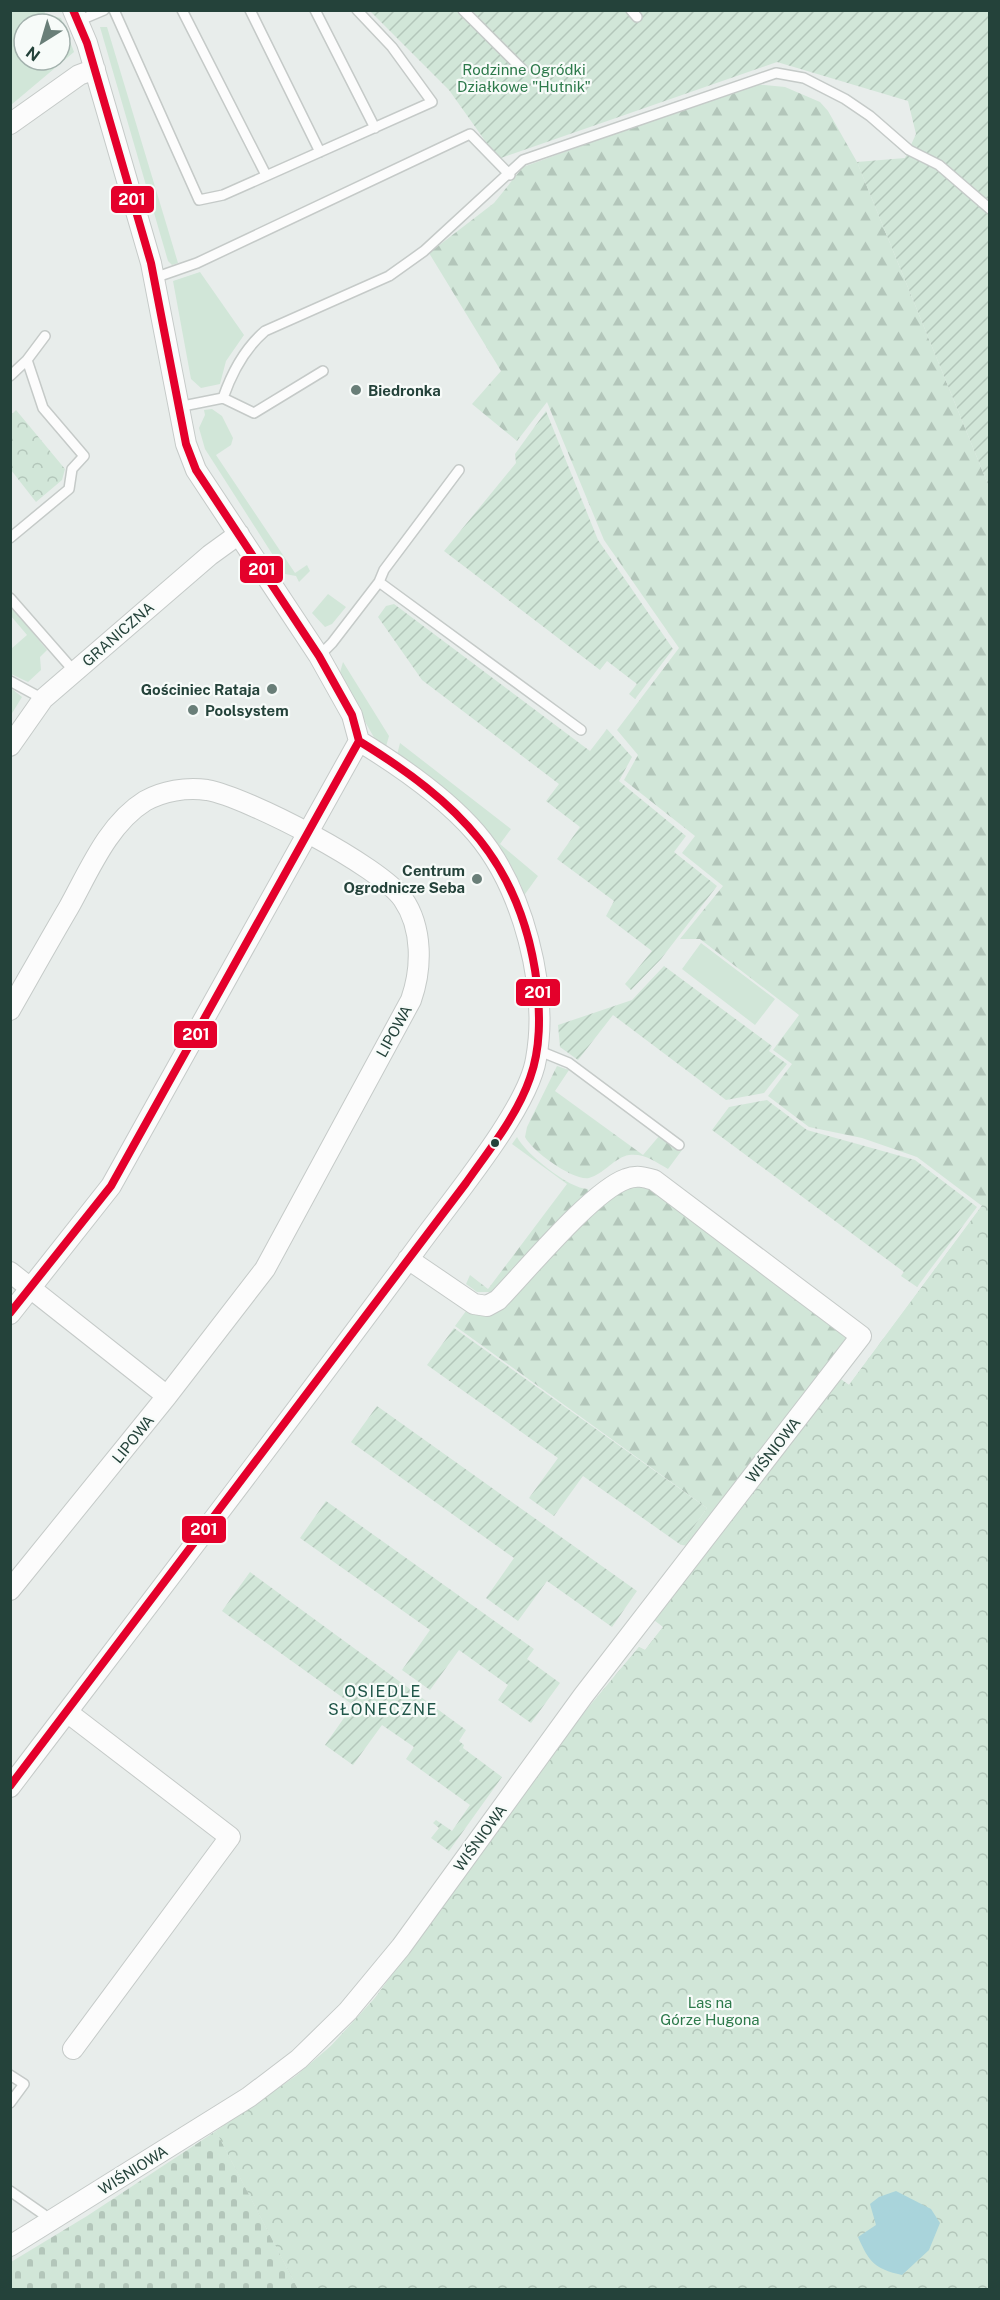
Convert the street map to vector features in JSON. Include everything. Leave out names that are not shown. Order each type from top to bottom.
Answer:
[{"type":"street","points":[[10,1787],[408,1259],[515,1108],[534,1070],[537,1050],[537,986],[533,954],[496,861],[474,831],[457,814],[359,741],[352,715],[319,656],[196,470],[186,444],[154,279],[95,69],[75,16]]},
{"type":"street","points":[[10,124],[79,75],[95,69]]},
{"type":"street","name":"GRANICZNA","points":[[10,746],[43,699],[210,555],[239,534]]},
{"type":"street","points":[[10,1314],[111,1186],[359,741]]},
{"type":"street","name":"LIPOWA","points":[[10,1010],[102,847],[120,823],[145,802],[159,795],[189,789],[216,792],[245,802],[376,873],[403,899],[413,920],[419,949],[415,990],[265,1269],[167,1396],[10,1590]]},
{"type":"street","name":"WIŚNIOWA","points":[[10,2247],[235,2107],[298,2059],[360,1998],[443,1889],[590,1687],[861,1336],[654,1180],[640,1176],[628,1178],[598,1196],[498,1300],[487,1306],[474,1304],[408,1259]]},
{"type":"street","points":[[10,1272],[167,1396]]},
{"type":"street","points":[[67,1712],[230,1837],[73,2049]]},
{"type":"lane","points":[[75,16],[104,10]]},
{"type":"lane","points":[[114,10],[199,200],[223,195],[432,102],[392,47],[357,10]]},
{"type":"lane","points":[[182,10],[266,175]]},
{"type":"lane","points":[[250,10],[320,152]]},
{"type":"lane","points":[[315,10],[375,128]]},
{"type":"lane","points":[[463,10],[523,70]]},
{"type":"lane","points":[[223,398],[240,360],[252,343],[265,331],[389,276],[424,251],[524,160],[776,72],[804,78],[845,99],[870,116],[909,150],[939,165],[990,209]]},
{"type":"lane","points":[[154,279],[197,263],[471,134],[510,175]]},
{"type":"lane","points":[[10,376],[27,360],[45,336]]},
{"type":"lane","points":[[10,537],[69,489],[72,469],[84,456],[43,408],[27,360]]},
{"type":"lane","points":[[178,407],[223,398],[254,413],[323,371]]},
{"type":"lane","points":[[319,656],[332,643],[379,582],[384,570],[459,470]]},
{"type":"lane","points":[[379,582],[581,730]]},
{"type":"lane","points":[[10,598],[74,671]]},
{"type":"lane","points":[[10,681],[43,699]]},
{"type":"lane","points":[[537,1050],[569,1063],[678,1145]]},
{"type":"lane","points":[[10,2075],[24,2085],[10,2103]]},
{"type":"lane","points":[[10,2191],[43,2214],[50,2222]]},
{"type":"green space","points":[[11,10],[44,12],[12,12],[12,72],[50,72],[11,105]]},
{"type":"green space","name":"Rodzinne Ogródki Działkowe \"Hutnik\"","points":[[370,11],[989,11],[989,487],[857,162],[905,158],[916,134],[908,101],[777,62],[498,159],[449,90]]},
{"type":"green space","points":[[100,27],[107,27],[178,263],[172,265],[168,261]]},
{"type":"green space","points":[[753,84],[785,87],[820,102],[828,111],[857,162],[989,487],[989,2289],[298,2289],[216,2131],[296,2076],[331,2046],[375,1998],[588,1708],[639,1647],[645,1650],[663,1627],[839,1378],[849,1385],[982,1206],[917,1157],[862,1138],[809,1127],[768,1096],[792,1064],[773,1050],[799,1015],[700,939],[680,939],[723,886],[682,853],[695,836],[624,780],[638,755],[617,730],[679,648],[604,540],[547,402],[517,441],[472,404],[501,371],[429,253],[494,203],[523,167]]},
{"type":"green space","points":[[200,272],[244,335],[226,361],[220,384],[201,388],[191,379],[173,281]]},
{"type":"green space","points":[[212,409],[222,416],[233,438],[231,445],[216,455],[295,573],[307,565],[310,571],[299,582],[296,576],[285,574],[205,449],[199,428],[205,415],[204,410]]},
{"type":"green space","points":[[16,410],[65,469],[62,480],[36,502],[11,470],[11,415]]},
{"type":"green space","points":[[546,411],[598,540],[673,649],[635,699],[629,694],[637,684],[607,661],[600,670],[444,551],[516,463],[515,454]]},
{"type":"green space","points":[[328,594],[346,607],[332,624],[325,627],[312,613]]},
{"type":"green space","points":[[394,604],[590,751],[607,729],[632,757],[619,781],[686,836],[674,852],[717,886],[661,959],[631,990],[625,984],[652,951],[606,916],[614,901],[557,859],[580,827],[546,801],[559,784],[422,680],[378,617],[386,606]]},
{"type":"green space","points":[[11,606],[47,650],[40,657],[41,670],[28,682],[11,674],[11,649],[27,635],[11,616]]},
{"type":"green space","points":[[343,662],[389,736],[385,750],[376,741],[339,676]]},
{"type":"green space","points":[[11,688],[22,697],[11,715]]},
{"type":"green space","points":[[400,743],[511,829],[500,844],[538,876],[520,901],[517,894],[522,888],[511,866],[488,831],[460,802],[427,775],[409,761],[401,762],[396,759]]},
{"type":"green space","points":[[701,943],[775,999],[755,1025],[682,969]]},
{"type":"green space","points":[[664,966],[772,1046],[769,1051],[787,1064],[764,1093],[726,1100],[613,1015],[578,1060],[560,1047],[558,1025],[632,1000]]},
{"type":"green space","points":[[557,1066],[569,1070],[555,1091],[643,1155],[660,1135],[682,1150],[668,1169],[645,1157],[629,1155],[594,1176],[582,1178],[554,1164],[536,1150],[525,1137],[527,1127]]},
{"type":"green space","points":[[767,1100],[807,1130],[915,1160],[977,1207],[917,1287],[901,1276],[904,1272],[712,1130],[729,1107]]},
{"type":"green space","points":[[517,1137],[529,1152],[548,1169],[570,1183],[588,1189],[588,1194],[495,1292],[477,1292],[466,1284],[470,1275],[488,1289],[567,1184],[512,1144]]},
{"type":"green space","points":[[639,1181],[674,1199],[672,1206],[850,1341],[691,1546],[681,1545],[707,1508],[455,1326],[469,1307],[479,1313],[600,1200]]},
{"type":"green space","name":"Las na Górze Hugona","points":[[989,1196],[989,2289],[298,2289],[216,2131],[296,2076],[331,2046],[375,1998],[588,1708],[639,1647],[645,1650],[663,1627],[650,1617],[839,1378],[849,1385]]},
{"type":"green space","points":[[454,1328],[707,1508],[681,1545],[583,1476],[554,1516],[529,1498],[558,1458],[427,1365]]},
{"type":"green space","points":[[377,1406],[637,1591],[612,1627],[547,1581],[518,1621],[486,1598],[514,1558],[351,1442]]},
{"type":"green space","points":[[326,1501],[534,1649],[527,1659],[560,1683],[531,1723],[498,1700],[508,1685],[459,1650],[430,1690],[402,1670],[430,1630],[300,1538]]},
{"type":"green space","points":[[250,1572],[466,1730],[459,1741],[464,1745],[463,1748],[502,1777],[449,1851],[431,1838],[439,1828],[433,1823],[436,1820],[452,1831],[470,1805],[406,1759],[414,1747],[382,1725],[353,1765],[325,1745],[353,1705],[222,1611]]},
{"type":"green space","points":[[216,2131],[298,2289],[11,2289],[11,2262],[87,2216]]},
{"type":"water","points":[[896,2191],[931,2209],[940,2223],[929,2250],[902,2275],[885,2270],[874,2263],[858,2237],[876,2225],[870,2204],[879,2197]]},
{"type":"transit line","name":"201","points":[[73,10],[87,43],[151,263],[186,444],[196,470],[319,656],[352,715],[359,741]]},
{"type":"transit line","name":"201","points":[[10,1313],[111,1186],[359,741]]},
{"type":"transit line","name":"201","points":[[10,1786],[466,1183],[518,1106],[534,1067],[539,1031],[537,984],[529,941],[517,903],[500,870],[480,840],[455,813],[426,788],[359,741]]},
{"type":"place","name":"Biedronka","points":[[356,390]]},
{"type":"place","name":"Gościniec Rataja","points":[[272,689]]},
{"type":"place","name":"Poolsystem","points":[[193,710]]},
{"type":"place","name":"Centrum Ogrodnicze Seba","points":[[477,879]]},
{"type":"district","name":"OSIEDLE SŁONECZNE","points":[[383,1700]]}]
